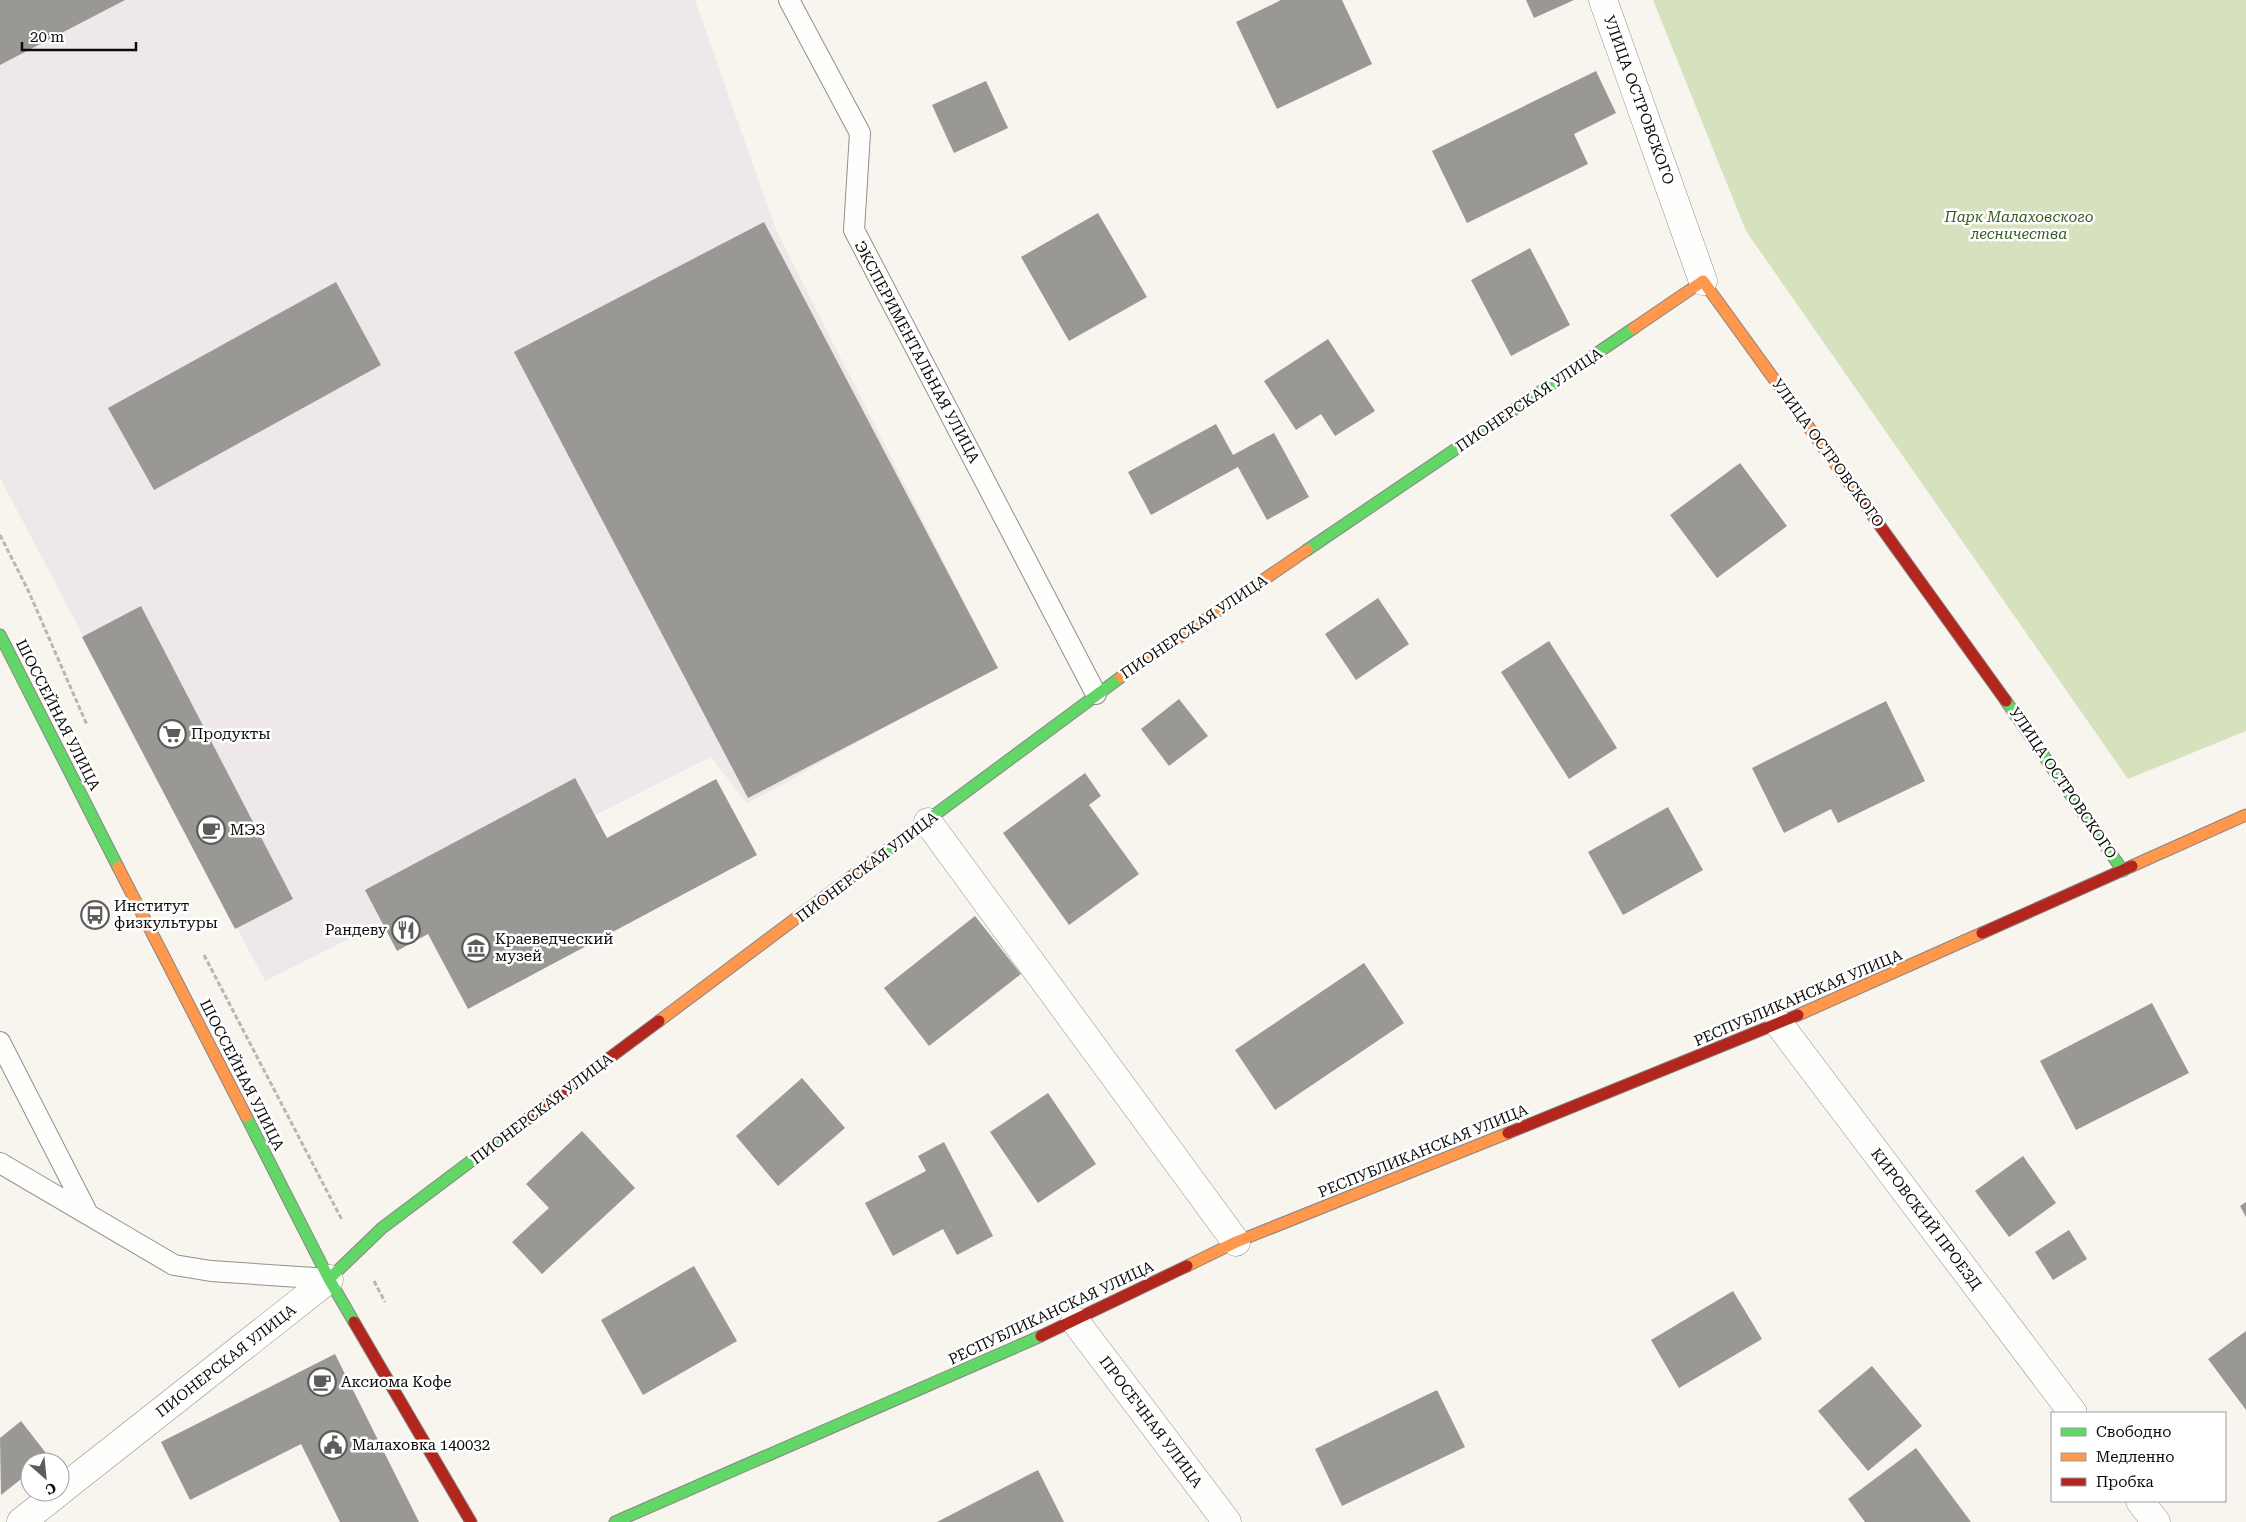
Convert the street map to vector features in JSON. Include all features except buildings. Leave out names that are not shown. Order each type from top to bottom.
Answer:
[{"type":"street","name":"УЛИЦА ОСТРОВСКОГО","points":[[1603,0],[1703,281],[1998,689],[2123,871]]},
{"type":"street","name":"ПИОНЕРСКАЯ УЛИЦА","points":[[70,1484],[329,1279],[382,1228],[928,822],[1096,694],[1703,281]]},
{"type":"street","name":"ШОССЕЙНАЯ УЛИЦА","points":[[0,635],[329,1279],[471,1522]]},
{"type":"street","name":"РЕСПУБЛИКАНСКАЯ УЛИЦА","points":[[615,1522],[1075,1321],[1236,1242],[1780,1024],[2246,815]]},
{"type":"street","points":[[928,822],[1236,1242]]},
{"type":"street","name":"КИРОВСКИЙ ПРОЕЗД","points":[[1780,1024],[2072,1412]]},
{"type":"street","name":"ПРОСЕЧНАЯ УЛИЦА","points":[[1075,1321],[1227,1522]]},
{"type":"street","name":"ПИОНЕРСКАЯ УЛИЦА","points":[[21,1522],[47,1502]]},
{"type":"street","points":[[2141,1502],[2156,1522]]},
{"type":"lane","name":"ЭКСПЕРИМЕНТАЛЬНАЯ УЛИЦА","points":[[789,0],[860,133],[854,230],[1096,694]]},
{"type":"lane","points":[[0,1042],[88,1214]]},
{"type":"lane","points":[[0,1163],[174,1265],[211,1271],[329,1279]]},
{"type":"path","points":[[0,535],[28,590],[91,734]]},
{"type":"path","points":[[204,954],[386,1305]]},
{"type":"shaded area","points":[[0,0],[695,0],[776,230],[996,665],[747,804],[711,757],[265,981],[0,478]]},
{"type":"green space","name":"Парк Малаховского лесничества","points":[[1653,0],[2246,0],[2246,731],[2128,779],[1746,231]]},
{"type":"traffic: fast","points":[[1307,550],[1634,328]]},
{"type":"traffic: fast","points":[[0,635],[118,867]]},
{"type":"traffic: fast","points":[[875,859],[1121,677]]},
{"type":"traffic: fast","points":[[2006,701],[2123,871]]},
{"type":"traffic: fast","points":[[246,1116],[329,1279],[354,1322]]},
{"type":"traffic: fast","points":[[329,1279],[382,1228],[503,1137]]},
{"type":"traffic: fast","points":[[615,1522],[1041,1336]]},
{"type":"traffic: slow","points":[[1634,328],[1703,281],[1860,498]]},
{"type":"traffic: slow","points":[[1121,677],[1307,550]]},
{"type":"traffic: slow","points":[[2132,866],[2246,815]]},
{"type":"traffic: slow","points":[[659,1021],[875,859]]},
{"type":"traffic: slow","points":[[118,867],[246,1116]]},
{"type":"traffic: slow","points":[[1798,1015],[1982,933]]},
{"type":"traffic: slow","points":[[1187,1266],[1236,1242],[1508,1133]]},
{"type":"traffic: jam","points":[[1860,498],[2006,701]]},
{"type":"traffic: jam","points":[[1982,933],[2132,866]]},
{"type":"traffic: jam","points":[[1508,1133],[1798,1015]]},
{"type":"traffic: jam","points":[[503,1137],[659,1021]]},
{"type":"traffic: jam","points":[[1041,1336],[1187,1266]]},
{"type":"traffic: jam","points":[[354,1322],[471,1522]]},
{"type":"place","name":"Продукты","points":[[172,734]]},
{"type":"place","name":"МЭЗ","points":[[211,830]]},
{"type":"place","name":"Институт физкультуры","points":[[95,915]]},
{"type":"place","name":"Рандеву","points":[[406,930]]},
{"type":"place","name":"Краеведческий музей","points":[[476,948]]},
{"type":"place","name":"Аксиома Кофе","points":[[322,1382]]},
{"type":"place","name":"Малаховка 140032","points":[[333,1445]]}]
